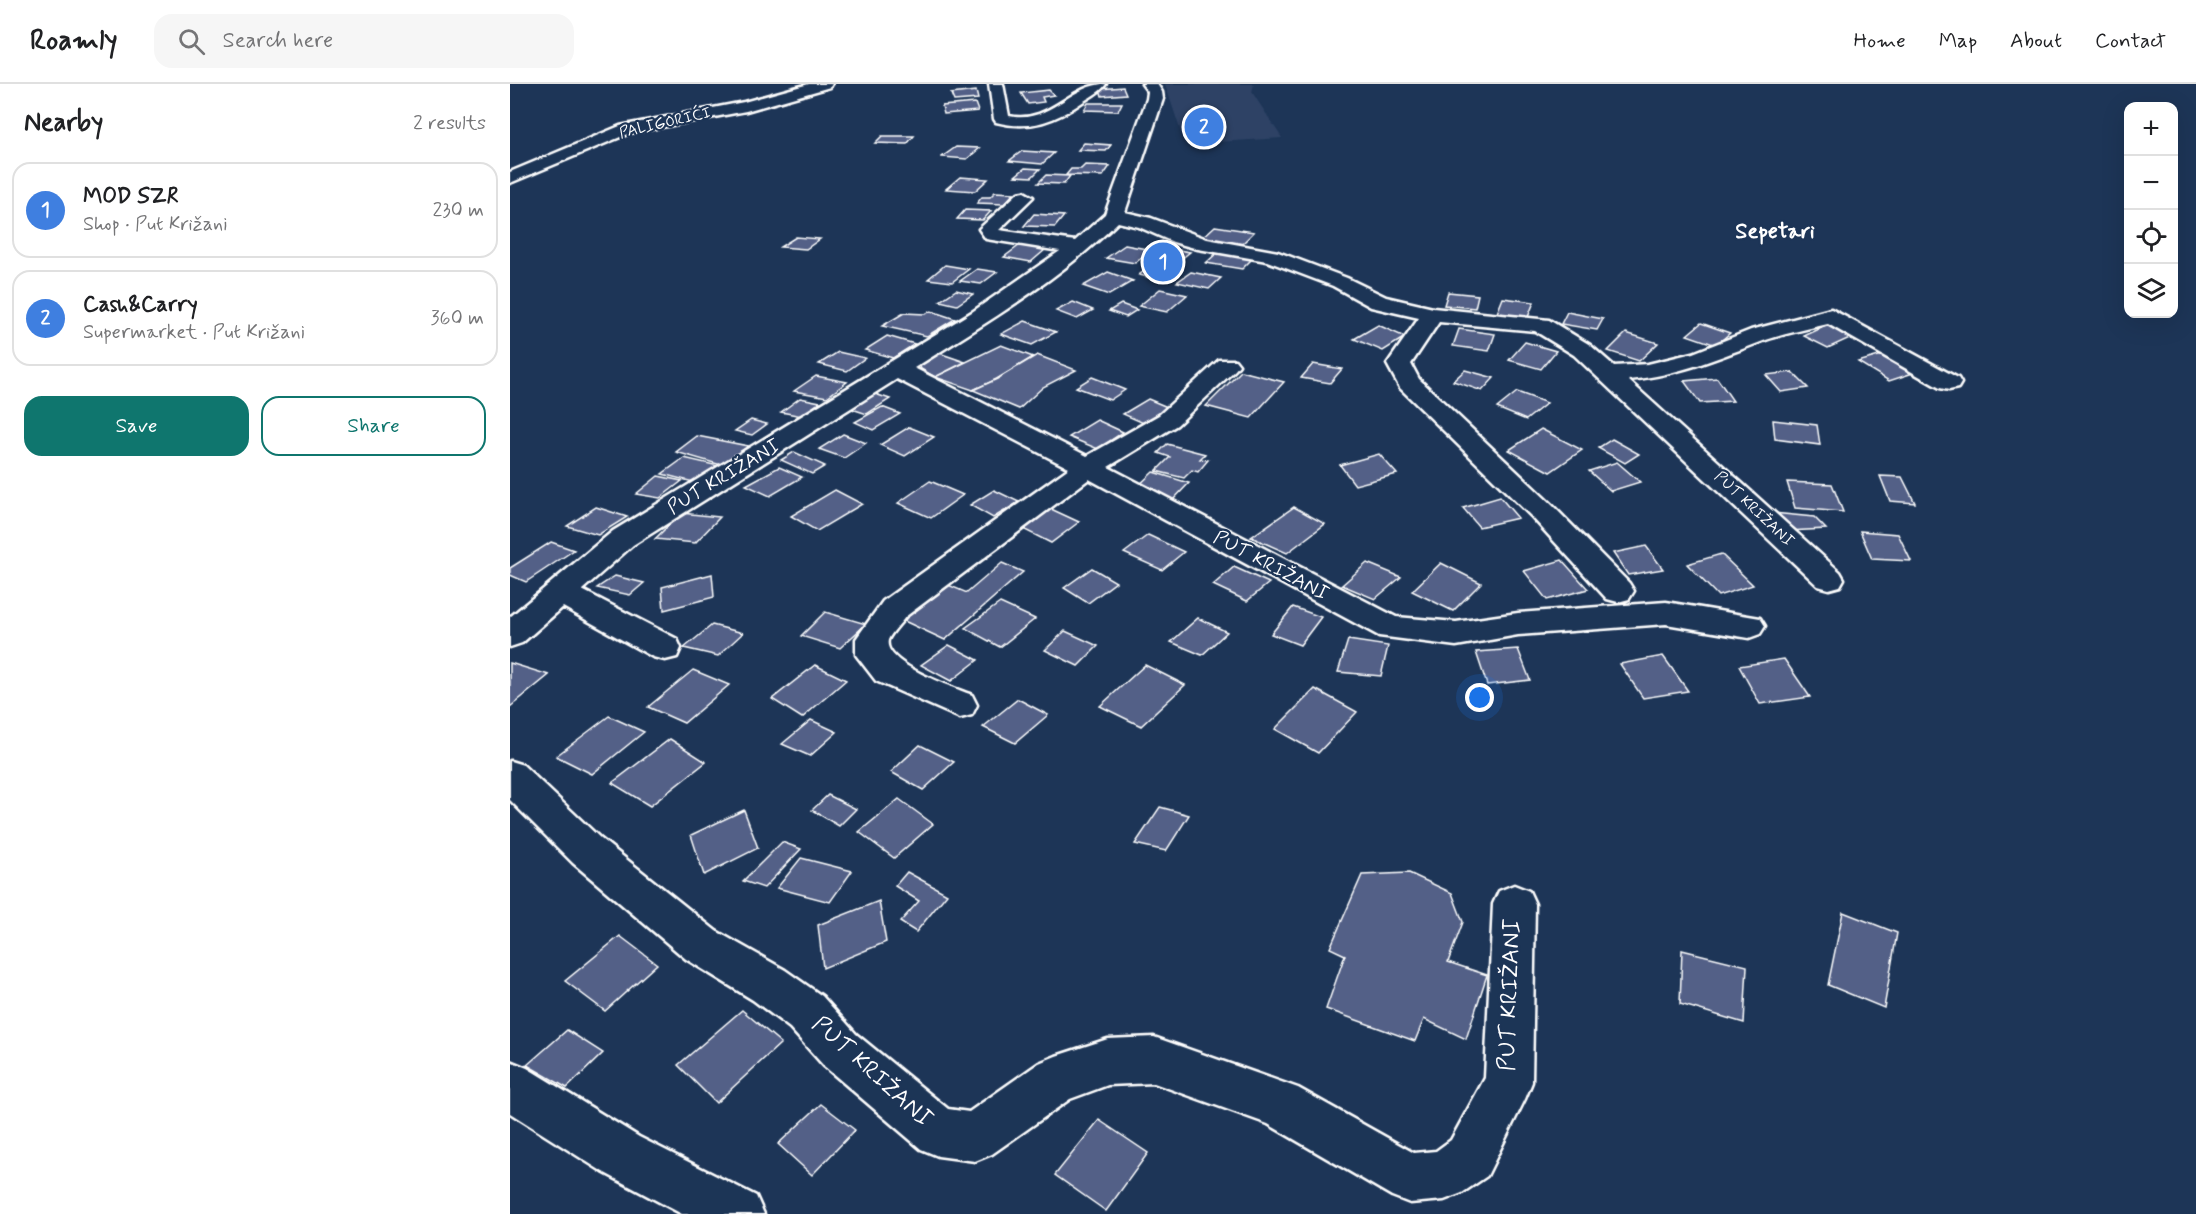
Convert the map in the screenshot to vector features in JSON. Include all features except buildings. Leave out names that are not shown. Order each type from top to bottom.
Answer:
[{"type":"street","name":"PALIGORIĆI","points":[[510,178],[626,129],[746,106],[825,84]]},
{"type":"street","points":[[996,84],[1002,119],[1011,122],[1035,119],[1070,107],[1099,84]]},
{"type":"street","name":"PUT KRIŽANI","points":[[510,635],[558,591],[623,538],[980,317],[1079,248],[1114,216],[1155,99],[1149,84]]},
{"type":"street","points":[[1024,197],[989,229],[993,235],[1079,248]]},
{"type":"street","name":"PUT KRIŽANI","points":[[1114,216],[1144,222],[1180,238],[1205,245],[1271,256],[1340,282],[1379,302],[1433,315],[1541,325],[1582,350],[1829,579]]},
{"type":"street","points":[[1433,315],[1399,364],[1409,383],[1542,511],[1618,591]]},
{"type":"street","points":[[1609,374],[1648,371],[1701,358],[1759,335],[1830,316],[1949,383]]},
{"type":"street","points":[[960,705],[888,672],[873,655],[872,639],[894,609],[1086,468],[1168,420],[1227,365]]},
{"type":"street","name":"PUT KRIŽANI","points":[[896,369],[1390,628],[1456,634],[1518,624],[1666,613],[1749,626]]},
{"type":"street","points":[[558,591],[665,648]]},
{"type":"street","name":"PUT KRIŽANI","points":[[510,776],[587,851],[701,945],[769,985],[806,1012],[840,1050],[938,1132],[975,1137],[1056,1080],[1108,1062],[1154,1060],[1281,1105],[1410,1178],[1444,1175],[1469,1158],[1508,1082],[1514,904]]},
{"type":"street","points":[[510,1085],[540,1106],[694,1194],[738,1214]]},
{"type":"shaded area","points":[[1165,84],[1254,84],[1252,92],[1282,138],[1185,144]]},
{"type":"place","name":"Cash&Carry","points":[[1204,127]]},
{"type":"place","name":"MOD SZR","points":[[1163,262]]},
{"type":"district","name":"Sepetari","points":[[1775,232]]}]
